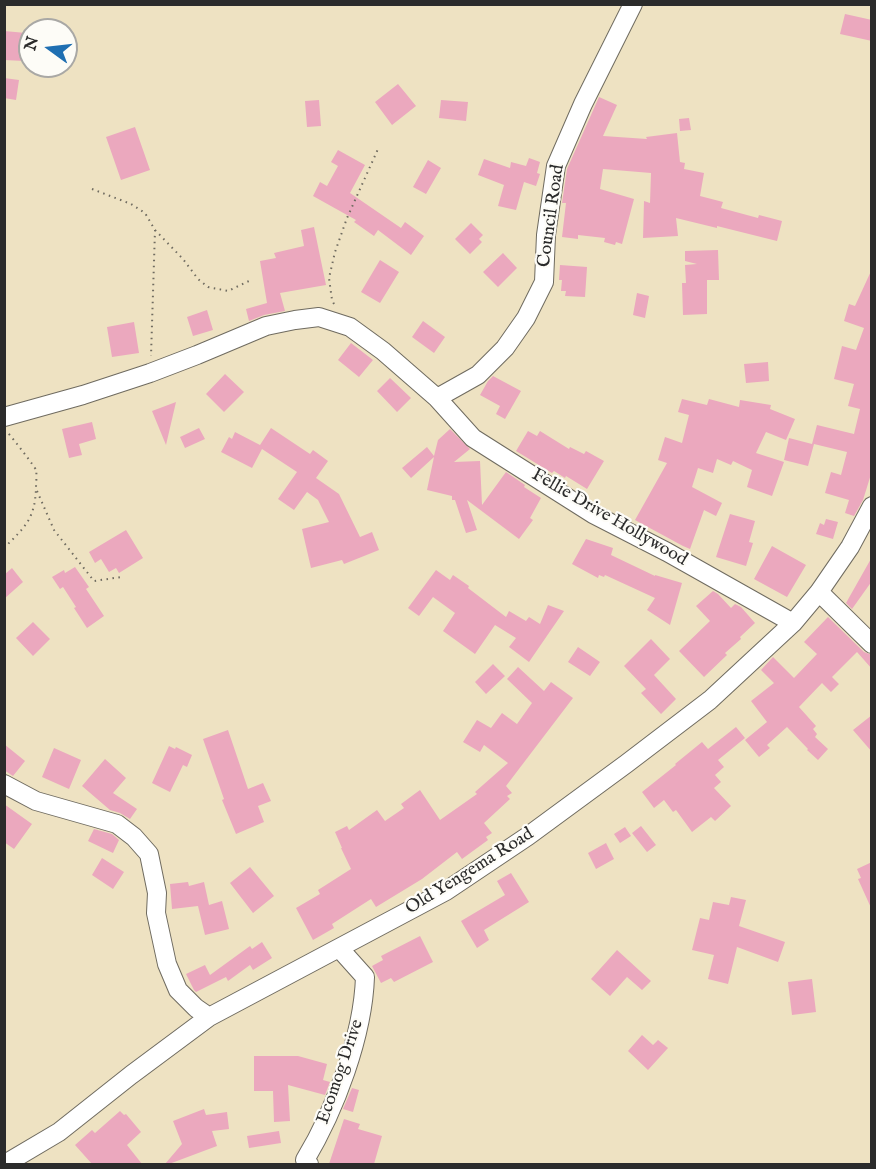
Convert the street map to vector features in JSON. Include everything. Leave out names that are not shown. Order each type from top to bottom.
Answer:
[{"type":"street","name":"Council Road","points":[[437,398],[478,375],[505,348],[531,309],[544,282],[546,235],[556,166],[583,104],[633,4]]},
{"type":"street","name":"Fellie Drive Hollywood","points":[[4,417],[150,373],[197,356],[266,326],[320,317],[350,327],[383,351],[437,398],[473,438],[593,514],[667,552],[793,623]]},
{"type":"street","name":"Old Yengema Road","points":[[5,1164],[59,1132],[130,1075],[209,1017],[446,891],[528,836],[626,764],[710,700],[793,623],[819,592],[849,548],[872,506]]},
{"type":"street","points":[[819,592],[872,644]]},
{"type":"street","points":[[4,784],[36,801],[117,824],[134,837],[149,854],[157,893],[156,914],[167,964],[178,990],[209,1017]]},
{"type":"street","name":"Ecomog Drive","points":[[309,1164],[305,1160],[318,1137],[352,1052],[364,999],[365,977],[339,948]]},
{"type":"path","points":[[350,327],[332,300],[329,278],[347,218],[378,149]]},
{"type":"path","points":[[92,189],[131,204],[145,213],[155,230],[183,259],[198,279],[208,287],[228,291],[251,280]]},
{"type":"path","points":[[150,373],[155,230]]},
{"type":"path","points":[[4,429],[36,468],[35,504],[31,517],[4,548]]},
{"type":"path","points":[[36,489],[54,530],[94,581],[121,577]]},
{"type":"building","points":[[845,14],[872,20],[872,41],[840,34]]},
{"type":"building","points":[[4,31],[18,32],[18,61],[4,60]]},
{"type":"building","points":[[4,78],[19,80],[16,100],[4,98]]},
{"type":"building","points":[[398,84],[416,106],[392,125],[375,102]]},
{"type":"building","points":[[599,97],[617,105],[603,136],[647,139],[646,137],[677,133],[680,162],[685,163],[684,169],[704,173],[700,196],[723,202],[721,208],[758,218],[759,215],[782,221],[777,241],[676,218],[678,236],[643,238],[644,201],[650,203],[651,173],[603,169],[600,189],[634,199],[622,244],[604,242],[605,238],[578,235],[578,239],[562,237],[566,203],[562,203],[567,169]]},
{"type":"building","points":[[319,100],[321,126],[307,127],[305,101]]},
{"type":"building","points":[[441,100],[468,102],[466,121],[439,118]]},
{"type":"building","points":[[689,118],[691,130],[680,131],[679,119]]},
{"type":"building","points":[[135,127],[150,170],[121,180],[106,137]]},
{"type":"building","points":[[338,150],[365,165],[350,193],[401,228],[405,222],[424,236],[411,255],[378,230],[374,236],[354,222],[356,220],[313,196],[320,182],[327,186],[338,166],[331,162]]},
{"type":"building","points":[[529,158],[540,162],[537,173],[540,174],[536,186],[524,182],[516,210],[498,206],[504,185],[478,175],[484,159],[510,168],[511,162],[526,166]]},
{"type":"building","points":[[428,160],[441,168],[426,194],[413,187]]},
{"type":"building","points":[[471,223],[483,235],[479,239],[482,242],[470,254],[455,239]]},
{"type":"building","points":[[314,227],[326,285],[280,293],[285,311],[249,321],[246,309],[267,303],[260,261],[276,258],[274,253],[304,246],[301,230]]},
{"type":"building","points":[[718,250],[719,280],[707,280],[707,314],[683,315],[682,283],[686,283],[685,265],[697,264],[685,261],[685,251]]},
{"type":"building","points":[[503,253],[517,268],[498,287],[483,272]]},
{"type":"building","points":[[380,260],[399,272],[380,303],[361,292]]},
{"type":"building","points":[[560,265],[587,267],[585,297],[565,296],[566,291],[561,291]]},
{"type":"building","points":[[872,269],[872,471],[863,500],[854,516],[845,513],[849,500],[825,493],[831,472],[841,475],[847,452],[814,444],[808,466],[784,460],[789,438],[812,444],[817,425],[854,434],[860,409],[848,406],[854,384],[834,379],[842,346],[856,350],[864,328],[844,321],[849,304],[855,306]]},
{"type":"building","points":[[637,293],[649,296],[645,318],[633,315]]},
{"type":"building","points":[[207,310],[213,330],[193,336],[187,317]]},
{"type":"building","points":[[423,321],[445,337],[434,353],[412,337]]},
{"type":"building","points":[[134,322],[139,353],[112,357],[107,327]]},
{"type":"building","points":[[351,343],[373,360],[359,377],[338,360]]},
{"type":"building","points":[[768,362],[769,381],[746,383],[744,364]]},
{"type":"building","points":[[225,374],[244,392],[224,412],[206,394]]},
{"type":"building","points":[[493,376],[521,391],[505,419],[496,414],[500,406],[480,395]]},
{"type":"building","points":[[390,378],[411,398],[397,412],[377,391]]},
{"type":"building","points":[[682,399],[707,405],[709,399],[739,407],[740,400],[771,405],[770,409],[795,419],[786,440],[766,432],[756,453],[784,462],[772,496],[747,487],[752,470],[733,461],[731,465],[717,459],[713,473],[698,468],[692,487],[722,503],[716,516],[704,510],[690,549],[635,520],[667,463],[658,460],[665,437],[682,443],[689,415],[678,412]]},
{"type":"building","points":[[176,402],[166,445],[152,411]]},
{"type":"building","points":[[92,422],[96,439],[79,444],[82,455],[69,458],[62,429]]},
{"type":"building","points":[[199,428],[205,439],[185,448],[180,437]]},
{"type":"building","points":[[271,428],[310,454],[313,450],[328,461],[316,478],[339,494],[360,537],[372,532],[379,550],[344,564],[342,560],[311,568],[302,529],[329,522],[318,500],[307,492],[294,510],[278,499],[297,472],[262,449],[252,468],[221,452],[229,437],[232,439],[235,432],[260,445]]},
{"type":"building","points":[[450,429],[470,449],[454,462],[480,461],[482,505],[506,472],[541,498],[530,518],[533,520],[519,539],[467,500],[477,530],[466,533],[452,496],[427,490],[434,457],[411,478],[402,468],[427,447],[434,456],[438,440]]},
{"type":"building","points":[[528,431],[537,436],[540,431],[569,449],[570,447],[584,454],[586,451],[604,461],[587,489],[566,476],[565,478],[554,471],[552,473],[516,451]]},
{"type":"building","points":[[730,514],[755,521],[749,542],[753,543],[746,566],[716,557]]},
{"type":"building","points":[[826,519],[838,522],[833,539],[816,534],[820,523],[824,525]]},
{"type":"building","points":[[126,530],[143,558],[119,573],[116,568],[109,572],[101,559],[95,563],[89,552]]},
{"type":"building","points":[[586,539],[613,548],[611,555],[655,576],[682,583],[670,625],[647,610],[655,598],[605,575],[604,577],[599,575],[598,578],[572,564]]},
{"type":"building","points":[[772,546],[806,565],[787,597],[754,579]]},
{"type":"building","points":[[872,557],[872,581],[852,609],[846,603]]},
{"type":"building","points":[[75,567],[89,587],[86,589],[104,616],[87,628],[63,587],[60,589],[52,577]]},
{"type":"building","points":[[12,568],[23,582],[4,599],[4,575]]},
{"type":"building","points":[[436,570],[450,580],[453,575],[506,617],[509,611],[526,621],[529,617],[540,624],[548,605],[564,611],[529,662],[509,647],[516,638],[495,625],[475,654],[443,631],[455,613],[433,597],[419,616],[408,608]]},
{"type":"building","points":[[713,591],[731,608],[735,604],[741,607],[755,623],[704,677],[679,651],[710,621],[696,606]]},
{"type":"building","points":[[828,617],[864,652],[872,655],[872,669],[857,652],[832,677],[839,684],[831,692],[822,683],[799,707],[816,726],[813,729],[817,734],[815,737],[828,749],[818,760],[787,727],[767,745],[770,748],[759,757],[745,740],[767,722],[751,701],[774,683],[761,670],[773,657],[794,678],[817,654],[804,642]]},
{"type":"building","points":[[33,622],[50,639],[33,656],[16,638]]},
{"type":"building","points":[[651,639],[670,659],[654,675],[676,699],[661,714],[641,693],[646,689],[624,666]]},
{"type":"building","points":[[578,647],[600,662],[590,676],[568,662]]},
{"type":"building","points":[[493,664],[505,676],[486,694],[475,682]]},
{"type":"building","points":[[518,667],[544,691],[551,682],[573,698],[506,786],[512,793],[507,796],[510,799],[484,823],[492,833],[486,837],[488,840],[462,859],[457,852],[422,879],[376,907],[371,899],[332,924],[334,928],[313,940],[296,908],[320,894],[318,890],[351,869],[335,832],[347,826],[349,830],[377,810],[385,821],[404,808],[401,804],[420,790],[440,820],[477,794],[475,792],[508,763],[484,745],[480,752],[463,742],[477,720],[491,728],[502,713],[517,724],[532,703],[507,679]]},
{"type":"building","points":[[872,715],[872,752],[853,730]]},
{"type":"building","points":[[736,727],[745,738],[718,760],[724,767],[715,775],[721,782],[714,788],[731,806],[715,821],[711,817],[692,832],[676,810],[673,812],[664,800],[654,808],[642,792],[702,742],[708,749]]},
{"type":"building","points":[[228,730],[248,789],[263,783],[271,801],[258,806],[264,822],[236,834],[222,800],[224,799],[203,739]]},
{"type":"building","points":[[4,744],[25,761],[13,776],[4,770]]},
{"type":"building","points":[[169,746],[192,755],[187,767],[183,765],[170,792],[152,783]]},
{"type":"building","points":[[54,748],[81,760],[69,789],[42,777]]},
{"type":"building","points":[[105,759],[126,778],[113,793],[137,809],[130,819],[110,810],[82,786]]},
{"type":"building","points":[[4,804],[32,824],[14,849],[4,842]]},
{"type":"building","points":[[641,826],[656,845],[647,852],[632,833]]},
{"type":"building","points":[[625,827],[631,836],[620,843],[614,834]]},
{"type":"building","points":[[94,829],[112,834],[119,840],[113,853],[88,841]]},
{"type":"building","points":[[606,843],[614,859],[596,869],[588,853]]},
{"type":"building","points":[[102,858],[124,872],[113,889],[92,875]]},
{"type":"building","points":[[872,862],[872,910],[858,879],[861,878],[857,869]]},
{"type":"building","points":[[250,867],[274,896],[253,913],[230,883]]},
{"type":"building","points":[[511,873],[529,902],[484,930],[489,940],[477,948],[461,921],[505,895],[497,881]]},
{"type":"building","points":[[188,882],[189,886],[204,882],[209,905],[222,901],[229,929],[205,935],[198,906],[172,909],[170,884]]},
{"type":"building","points":[[731,897],[746,900],[739,926],[785,942],[778,962],[737,947],[728,984],[708,979],[714,955],[692,950],[700,918],[709,920],[713,902],[729,905]]},
{"type":"building","points":[[420,936],[433,962],[394,982],[391,978],[381,983],[372,966],[383,960],[381,956]]},
{"type":"building","points":[[262,942],[272,958],[253,970],[250,965],[228,981],[226,977],[196,992],[194,990],[186,974],[205,965],[210,975],[250,946],[252,949]]},
{"type":"building","points":[[617,950],[651,981],[642,990],[627,977],[610,996],[591,979]]},
{"type":"building","points":[[812,979],[816,1012],[792,1015],[788,982]]},
{"type":"building","points":[[642,1035],[653,1045],[658,1040],[668,1048],[648,1070],[628,1051]]},
{"type":"building","points":[[254,1056],[298,1056],[327,1064],[323,1080],[330,1082],[325,1095],[288,1085],[290,1121],[274,1122],[273,1091],[254,1091]]},
{"type":"building","points":[[352,1088],[359,1090],[353,1112],[343,1109]]},
{"type":"building","points":[[204,1109],[206,1115],[227,1112],[229,1129],[212,1131],[217,1146],[165,1164],[182,1144],[173,1121]]},
{"type":"building","points":[[120,1111],[126,1114],[141,1132],[127,1145],[142,1164],[92,1164],[75,1145],[92,1130],[95,1133]]},
{"type":"building","points":[[344,1119],[360,1124],[358,1129],[382,1136],[374,1164],[329,1164]]},
{"type":"building","points":[[279,1131],[281,1143],[249,1148],[247,1136]]}]
